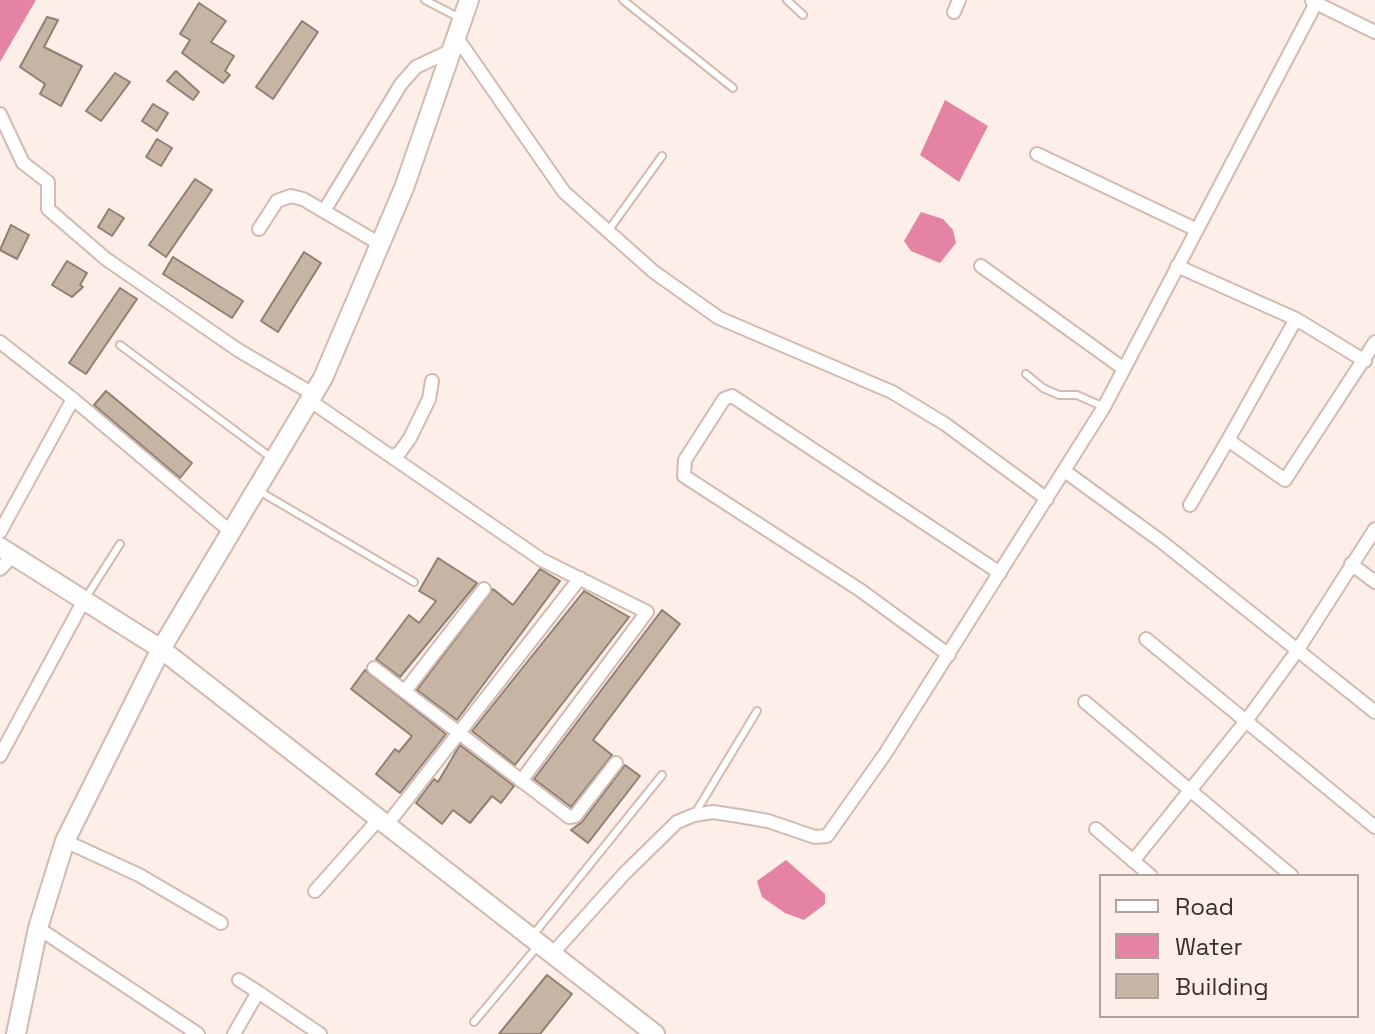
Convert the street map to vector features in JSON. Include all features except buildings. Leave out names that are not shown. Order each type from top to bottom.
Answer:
[{"type":"street","points":[[16,1034],[38,928],[65,841],[161,649],[311,397],[404,188],[469,0]]},
{"type":"street","points":[[540,945],[677,822],[694,815],[713,812],[739,816],[768,821],[815,837],[827,836],[949,655],[1104,407],[1312,2],[1375,32]]},
{"type":"street","points":[[324,211],[401,84],[416,67],[455,35]]},
{"type":"street","points":[[455,35],[564,192],[607,232],[719,318],[892,392],[945,424],[1047,499]]},
{"type":"street","points":[[0,114],[23,163],[48,182],[48,209],[132,277],[311,397],[542,560],[642,608],[647,616],[521,781]]},
{"type":"street","points":[[1037,154],[1195,229]]},
{"type":"street","points":[[259,229],[277,201],[291,196],[324,211],[380,244]]},
{"type":"street","points":[[981,266],[1124,369]]},
{"type":"street","points":[[1177,266],[1296,319],[1365,361]]},
{"type":"street","points":[[1190,505],[1296,319]]},
{"type":"street","points":[[0,342],[231,532]]},
{"type":"street","points":[[1228,440],[1285,480],[1374,347]]},
{"type":"street","points":[[392,457],[410,438],[429,399],[432,381]]},
{"type":"street","points":[[949,655],[860,590],[684,476],[685,460],[724,399],[732,396],[1000,573]]},
{"type":"street","points":[[0,532],[73,399]]},
{"type":"street","points":[[1066,472],[1162,542],[1375,712]]},
{"type":"street","points":[[1133,861],[1246,721],[1297,651],[1375,529]]},
{"type":"street","points":[[0,569],[7,551],[161,649],[655,1034]]},
{"type":"street","points":[[1351,564],[1375,582]]},
{"type":"street","points":[[315,891],[382,823],[459,733],[580,578]]},
{"type":"street","points":[[405,691],[484,589]]},
{"type":"street","points":[[0,756],[83,602]]},
{"type":"street","points":[[1146,639],[1375,827]]},
{"type":"street","points":[[374,668],[572,818],[616,763]]},
{"type":"street","points":[[1085,702],[1290,874]]},
{"type":"street","points":[[1096,829],[1149,874]]},
{"type":"street","points":[[65,841],[139,875],[221,923]]},
{"type":"street","points":[[38,928],[198,1034]]},
{"type":"street","points":[[239,980],[320,1034]]},
{"type":"street","points":[[234,1034],[258,992]]},
{"type":"lane","points":[[425,0],[455,35]]},
{"type":"lane","points":[[623,0],[733,88]]},
{"type":"lane","points":[[787,0],[803,15]]},
{"type":"lane","points":[[607,232],[662,156]]},
{"type":"lane","points":[[120,345],[273,459]]},
{"type":"lane","points":[[1026,374],[1043,388],[1059,395],[1077,395],[1104,407]]},
{"type":"lane","points":[[256,489],[414,582]]},
{"type":"lane","points":[[83,602],[120,544]]},
{"type":"lane","points":[[694,815],[757,711]]},
{"type":"lane","points":[[474,1022],[540,945],[662,775]]},
{"type":"water","points":[[0,0],[36,0],[0,62]]},
{"type":"water","points":[[945,100],[988,126],[959,182],[920,155]]},
{"type":"water","points":[[921,212],[943,219],[953,230],[956,243],[940,263],[911,251],[904,241]]},
{"type":"water","points":[[786,860],[825,894],[825,904],[804,920],[785,913],[762,897],[757,881]]}]
